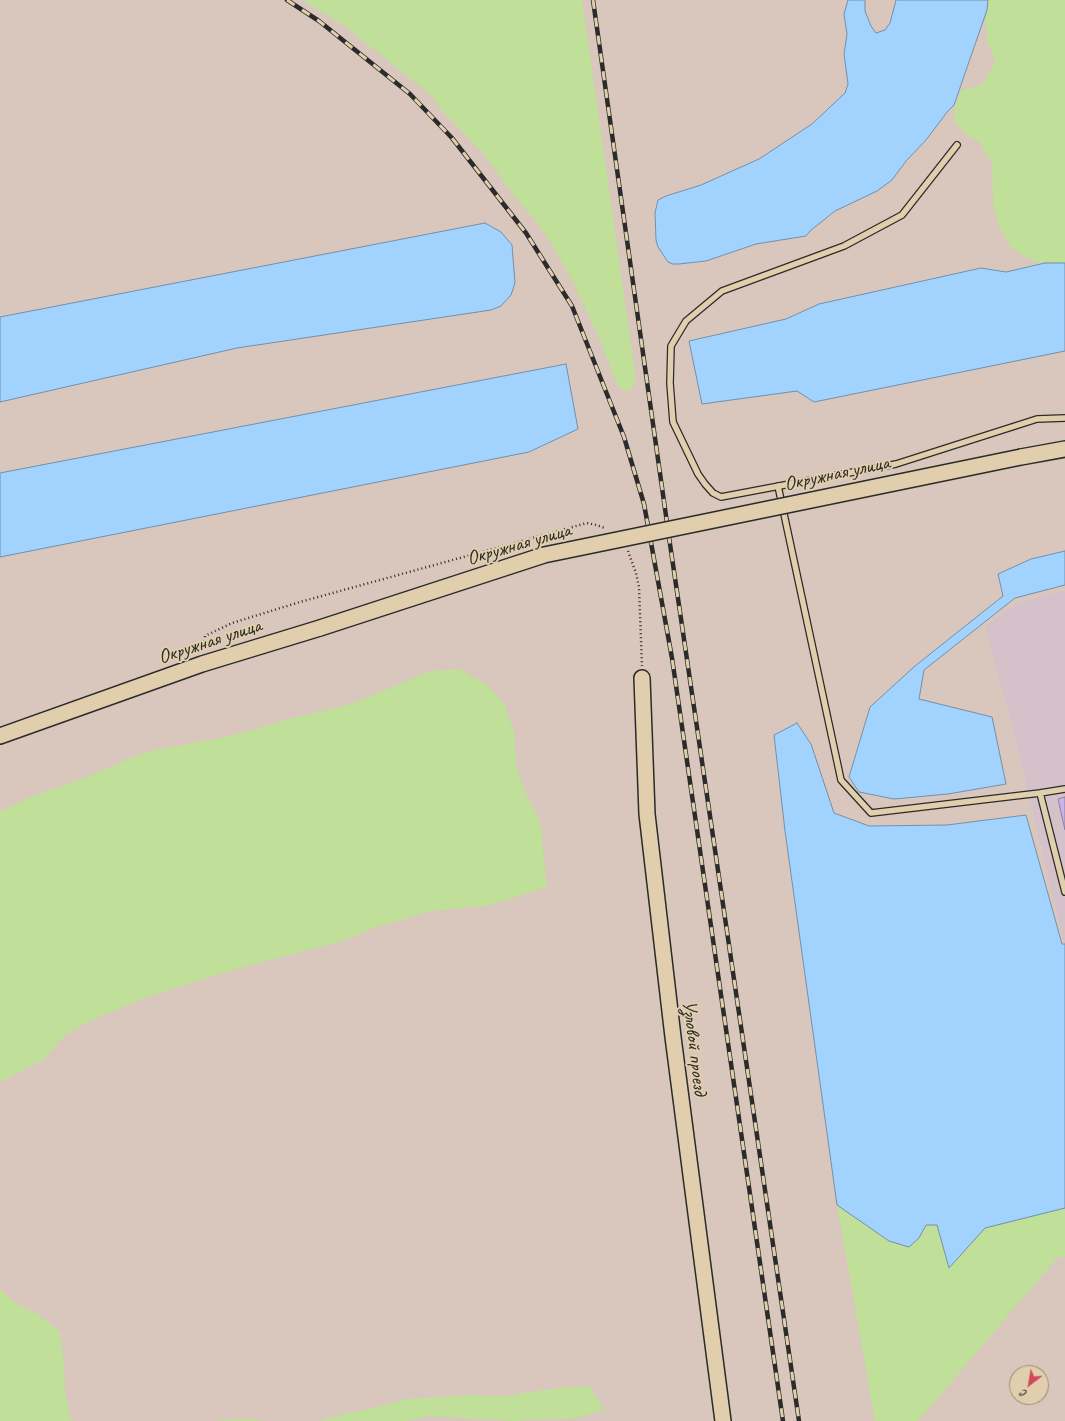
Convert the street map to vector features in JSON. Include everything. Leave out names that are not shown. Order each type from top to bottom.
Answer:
[{"type":"main road","name":"Окружная улица","points":[[0,736],[202,664],[320,628],[544,555],[1065,449]]},
{"type":"main road","name":"Узловой проезд","points":[[642,678],[647,814],[672,1037],[723,1421]]},
{"type":"lane","points":[[957,145],[902,215],[844,246],[722,291],[686,321],[671,346],[670,383],[673,422],[698,474],[705,484],[721,497],[896,464],[1037,419],[1065,418]]},
{"type":"lane","points":[[778,486],[841,780],[871,813],[1065,789]]},
{"type":"lane","points":[[1040,793],[1065,892]]},
{"type":"shaded area","points":[[1065,591],[1065,947],[1013,728],[985,626],[1020,602]]},
{"type":"green space","points":[[303,0],[582,0],[636,380],[629,392],[621,389],[616,382],[600,340],[572,280],[557,253],[536,221],[517,200],[483,153],[442,111],[432,96],[346,27]]},
{"type":"green space","points":[[988,0],[1065,0],[1065,263],[1037,263],[1014,250],[1008,243],[997,221],[993,205],[992,163],[979,142],[966,134],[954,121],[955,106],[961,90],[979,86],[985,80],[994,65],[994,57],[987,42],[986,18]]},
{"type":"green space","points":[[459,669],[486,684],[505,705],[514,733],[516,766],[526,794],[540,822],[547,887],[491,905],[431,911],[374,928],[340,942],[240,968],[150,996],[92,1020],[65,1035],[43,1060],[0,1082],[0,811],[31,797],[89,776],[145,752],[231,736],[288,719],[349,705],[431,671]]},
{"type":"green space","points":[[837,1205],[889,1241],[919,1238],[926,1225],[938,1225],[949,1268],[985,1228],[1065,1208],[1065,1256],[1057,1258],[918,1421],[875,1421]]},
{"type":"green space","points":[[0,1289],[15,1303],[39,1315],[60,1332],[64,1362],[65,1392],[70,1419],[73,1421],[0,1421]]},
{"type":"green space","points":[[589,1386],[605,1410],[576,1418],[514,1421],[427,1416],[408,1421],[320,1421],[406,1399],[471,1395],[502,1396],[559,1388]]},
{"type":"green space","points":[[249,1419],[263,1421],[214,1421]]},
{"type":"water","points":[[848,0],[865,0],[865,11],[871,26],[876,33],[885,30],[890,23],[896,0],[988,0],[987,10],[954,105],[926,140],[906,161],[892,180],[877,191],[835,211],[806,236],[756,244],[706,261],[679,264],[668,262],[658,247],[656,240],[655,213],[658,200],[701,185],[759,159],[812,124],[845,93],[848,84],[844,54],[847,34],[844,14]]},
{"type":"water","points":[[485,223],[501,232],[512,245],[515,283],[511,295],[501,306],[491,310],[237,348],[0,402],[0,317]]},
{"type":"water","points":[[1045,263],[1065,263],[1065,351],[814,402],[797,391],[702,404],[689,341],[786,319],[819,304],[981,268],[1006,272]]},
{"type":"water","points":[[566,364],[578,429],[529,452],[0,557],[0,473]]},
{"type":"water","points":[[1065,551],[1065,585],[1015,598],[924,670],[919,699],[992,717],[1006,784],[948,794],[894,799],[859,792],[849,777],[870,707],[915,666],[1003,596],[998,574],[1031,559]]},
{"type":"water","points":[[797,723],[811,744],[834,813],[869,826],[947,825],[1026,815],[1062,944],[1065,944],[1065,1208],[985,1228],[949,1268],[937,1225],[926,1225],[919,1238],[909,1247],[889,1241],[837,1205],[785,831],[774,735]]},
{"type":"building","points":[[1065,797],[1065,830],[1058,799]]},
{"type":"railway","points":[[287,0],[319,21],[410,94],[452,138],[526,233],[572,306],[624,437],[644,504],[672,658],[783,1421]]},
{"type":"railway","points":[[593,0],[670,544],[799,1421]]}]
